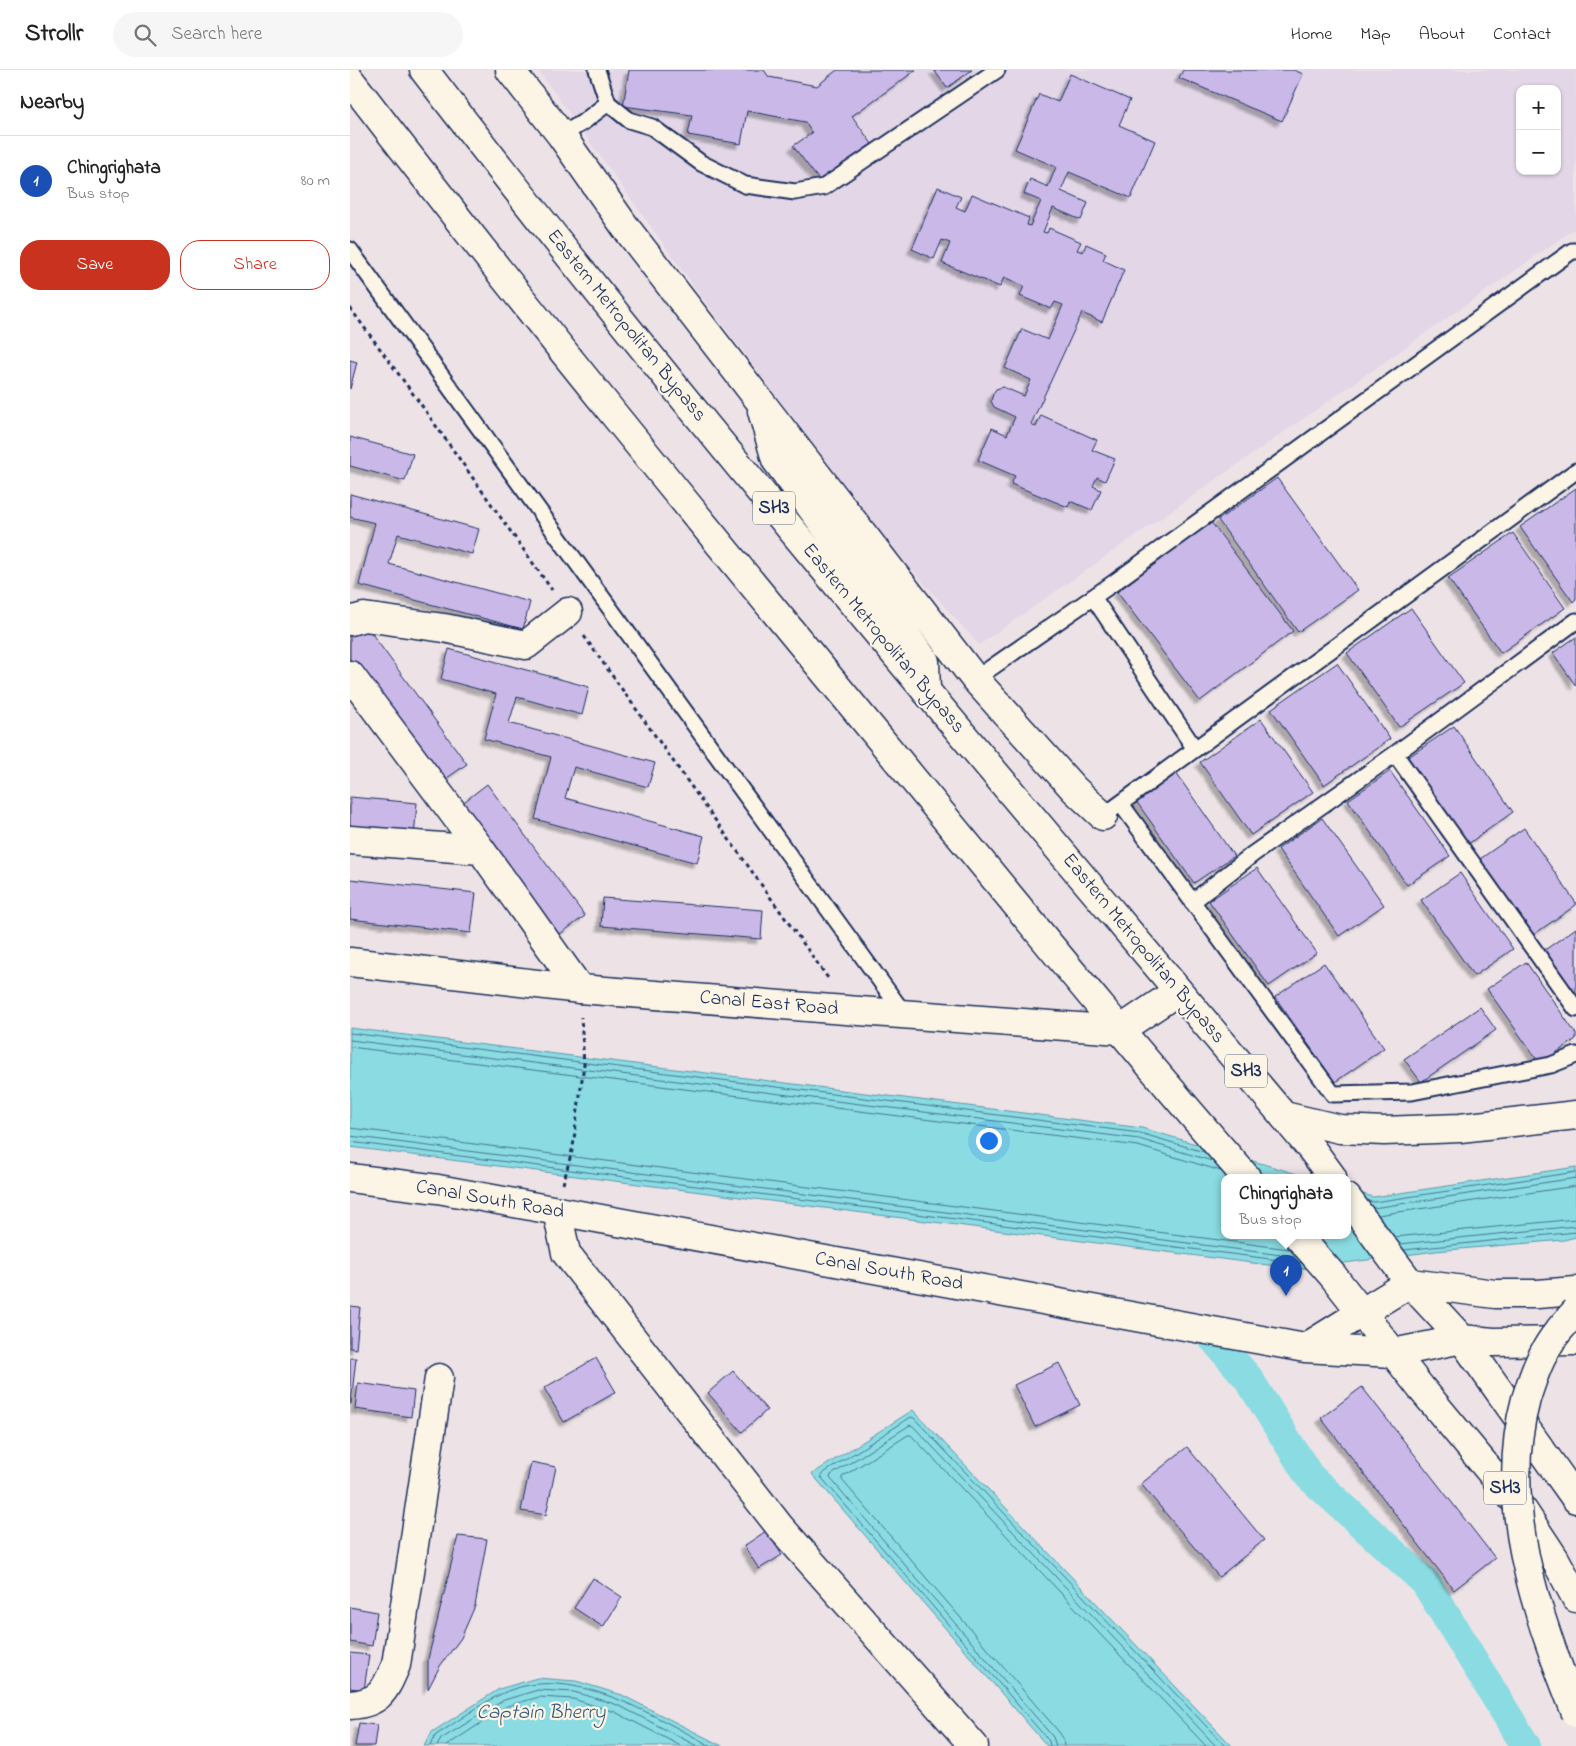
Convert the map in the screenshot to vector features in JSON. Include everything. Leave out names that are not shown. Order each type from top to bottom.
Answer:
[{"type":"main road","name":"Eastern Metropolitan Bypass","points":[[424,70],[534,213],[821,566],[1313,1150],[1330,1174]]},
{"type":"main road","points":[[510,70],[561,135],[626,228],[975,679],[1074,789],[1117,806]]},
{"type":"main road","points":[[350,80],[461,224],[753,586],[1120,1030],[1243,1174]]},
{"type":"main road","points":[[758,397],[776,460],[925,661],[926,691]]},
{"type":"main road","points":[[350,622],[364,617],[444,628],[526,645],[568,612]]},
{"type":"main road","points":[[350,675],[481,850],[580,988]]},
{"type":"main road","points":[[350,840],[481,850]]},
{"type":"main road","name":"Canal East Road","points":[[350,962],[580,988],[852,1011],[1120,1030]]},
{"type":"main road","points":[[1120,1030],[1178,991]]},
{"type":"main road","points":[[1284,1116],[1340,1129],[1384,1131],[1460,1128],[1576,1115]]},
{"type":"main road","name":"Canal South Road","points":[[350,1178],[438,1189],[1305,1348],[1393,1353],[1462,1339],[1493,1342],[1576,1341]]},
{"type":"main road","name":"SH3","points":[[1351,1203],[1410,1283],[1462,1339],[1576,1499]]},
{"type":"main road","points":[[556,1211],[566,1253],[743,1480],[780,1527],[974,1746]]},
{"type":"main road","name":"SH3","points":[[1301,1239],[1333,1276],[1393,1353],[1524,1512],[1555,1559],[1576,1598]]},
{"type":"main road","points":[[1305,1348],[1410,1283],[1495,1294],[1537,1294],[1576,1291]]},
{"type":"main road","points":[[1576,1310],[1560,1328],[1543,1353],[1531,1383],[1518,1438],[1516,1479],[1520,1521],[1530,1576],[1543,1621],[1576,1713]]},
{"type":"main road","points":[[350,1707],[369,1701],[385,1690],[396,1665],[439,1378]]},
{"type":"lane","points":[[597,70],[608,103],[629,120],[652,127],[701,163],[745,185],[795,192],[824,187],[996,70]]},
{"type":"lane","points":[[561,135],[582,123],[608,103]]},
{"type":"lane","points":[[350,250],[905,1015]]},
{"type":"lane","points":[[975,679],[1093,597],[1572,252],[1576,251]]},
{"type":"lane","points":[[1576,471],[1117,806],[1192,902],[1333,1094],[1412,1092],[1551,1065],[1576,1055]]},
{"type":"lane","points":[[1093,597],[1195,749]]},
{"type":"lane","points":[[1192,902],[1253,854],[1395,754],[1576,621]]},
{"type":"lane","points":[[1395,754],[1576,1009]]},
{"type":"path","points":[[350,308],[422,406],[852,1011]]},
{"type":"path","points":[[556,1211],[573,1147],[584,1064],[580,988]]},
{"type":"shaded area","points":[[538,70],[1576,70],[1576,228],[979,645],[887,542],[701,296]]},
{"type":"water","points":[[350,1028],[1142,1128],[1297,1174],[1221,1174],[1221,1239],[1351,1239],[1351,1190],[1373,1197],[1576,1167],[1576,1237],[1564,1240],[1436,1251],[1299,1269],[350,1147]]},
{"type":"water","points":[[913,1410],[1232,1746],[1047,1746],[812,1474]]},
{"type":"water","name":"Captain Bherry","points":[[537,1678],[576,1681],[622,1695],[722,1746],[424,1746],[432,1732],[499,1689]]},
{"type":"building","points":[[629,70],[764,70],[769,77],[817,86],[837,70],[916,70],[852,116],[872,144],[819,180],[793,146],[812,133],[805,122],[747,111],[741,144],[688,135],[692,115],[623,106]]},
{"type":"building","points":[[934,70],[972,70],[947,88]]},
{"type":"building","points":[[1183,70],[1294,70],[1303,74],[1282,121],[1179,78]]},
{"type":"building","points":[[1070,74],[1130,100],[1119,125],[1155,141],[1131,198],[1069,172],[1061,191],[1088,203],[1081,220],[1053,208],[1043,232],[1047,233],[1049,228],[1081,242],[1077,250],[1083,252],[1086,244],[1106,253],[1103,260],[1124,270],[1102,322],[1082,313],[1031,424],[1036,427],[1041,415],[1097,440],[1092,450],[1115,459],[1105,481],[1097,477],[1093,486],[1101,490],[1092,510],[1070,501],[1068,507],[1011,484],[1015,476],[978,460],[992,428],[1007,435],[1015,417],[994,407],[991,401],[996,389],[1003,387],[1024,396],[1031,380],[1005,368],[1022,329],[1048,340],[1063,305],[1055,302],[1051,309],[1020,296],[1024,286],[1004,277],[1000,287],[942,263],[950,243],[942,240],[934,259],[912,249],[938,187],[961,197],[956,207],[965,211],[972,194],[1029,218],[1027,225],[1030,226],[1041,201],[1024,194],[1030,179],[1048,187],[1056,167],[1015,149],[1039,94],[1058,102]]},
{"type":"building","points":[[350,360],[357,362],[350,389]]},
{"type":"building","points":[[350,437],[413,454],[405,481],[350,466]]},
{"type":"building","points":[[1277,478],[1358,590],[1298,632],[1218,520]]},
{"type":"building","points":[[1576,488],[1576,599],[1573,602],[1520,527]]},
{"type":"building","points":[[350,494],[479,529],[472,554],[398,534],[389,564],[530,602],[523,629],[359,585],[375,523],[350,517]]},
{"type":"building","points":[[1211,522],[1293,631],[1200,701],[1117,592]]},
{"type":"building","points":[[1513,533],[1565,608],[1501,653],[1448,578]]},
{"type":"building","points":[[1411,608],[1464,683],[1399,727],[1347,653]]},
{"type":"building","points":[[364,623],[467,764],[440,783],[350,661],[350,633]]},
{"type":"building","points":[[1576,637],[1576,686],[1553,653]]},
{"type":"building","points":[[449,649],[589,687],[582,715],[517,697],[509,723],[655,763],[648,787],[574,767],[565,798],[704,836],[697,863],[535,819],[551,757],[484,739],[496,694],[441,679]]},
{"type":"building","points":[[1337,663],[1390,739],[1324,785],[1271,709]]},
{"type":"building","points":[[1261,719],[1313,792],[1251,835],[1200,762]]},
{"type":"building","points":[[1454,726],[1513,812],[1468,844],[1407,758]]},
{"type":"building","points":[[1390,771],[1450,856],[1407,885],[1348,800]]},
{"type":"building","points":[[1176,773],[1234,856],[1194,883],[1136,801]]},
{"type":"building","points":[[487,784],[585,916],[557,936],[460,805]]},
{"type":"building","points":[[350,797],[417,803],[414,837],[350,831]]},
{"type":"building","points":[[1322,818],[1384,905],[1339,936],[1278,849]]},
{"type":"building","points":[[1524,828],[1576,903],[1576,905],[1533,935],[1480,859]]},
{"type":"building","points":[[1257,868],[1317,953],[1269,986],[1209,901]]},
{"type":"building","points":[[1460,873],[1513,949],[1474,976],[1421,900]]},
{"type":"building","points":[[350,879],[476,893],[471,933],[350,919]]},
{"type":"building","points":[[603,898],[763,910],[761,939],[601,926]]},
{"type":"building","points":[[1576,928],[1576,999],[1542,952]]},
{"type":"building","points":[[1526,962],[1576,1034],[1576,1039],[1540,1064],[1487,989]]},
{"type":"building","points":[[1324,963],[1384,1048],[1335,1082],[1275,997]]},
{"type":"building","points":[[1480,1007],[1496,1030],[1421,1082],[1404,1059]]},
{"type":"building","points":[[350,1306],[360,1307],[356,1349],[350,1348]]},
{"type":"building","points":[[350,1358],[356,1358],[351,1404],[350,1404]]},
{"type":"building","points":[[596,1358],[616,1392],[564,1422],[544,1388]]},
{"type":"building","points":[[1059,1363],[1080,1405],[1035,1427],[1014,1385]]},
{"type":"building","points":[[733,1371],[767,1410],[742,1432],[708,1393]]},
{"type":"building","points":[[358,1383],[414,1391],[411,1417],[355,1409]]},
{"type":"building","points":[[1362,1387],[1495,1558],[1454,1590],[1321,1418]]},
{"type":"building","points":[[1187,1447],[1264,1540],[1219,1577],[1141,1484]]},
{"type":"building","points":[[531,1462],[556,1467],[546,1515],[521,1511]]},
{"type":"building","points":[[766,1531],[782,1555],[759,1569],[744,1546]]},
{"type":"building","points":[[458,1536],[487,1539],[475,1606],[461,1638],[440,1666],[428,1689],[428,1659]]},
{"type":"building","points":[[593,1578],[622,1597],[603,1627],[574,1608]]},
{"type":"building","points":[[350,1607],[377,1612],[372,1646],[350,1642]]},
{"type":"building","points":[[350,1653],[369,1655],[364,1690],[350,1688]]},
{"type":"building","points":[[359,1723],[377,1725],[374,1746],[355,1746]]},
{"type":"waterway","points":[[1206,1330],[1248,1378],[1309,1476],[1425,1582],[1526,1746]]},
{"type":"place","name":"Chingrighata","points":[[1286,1296]]}]
